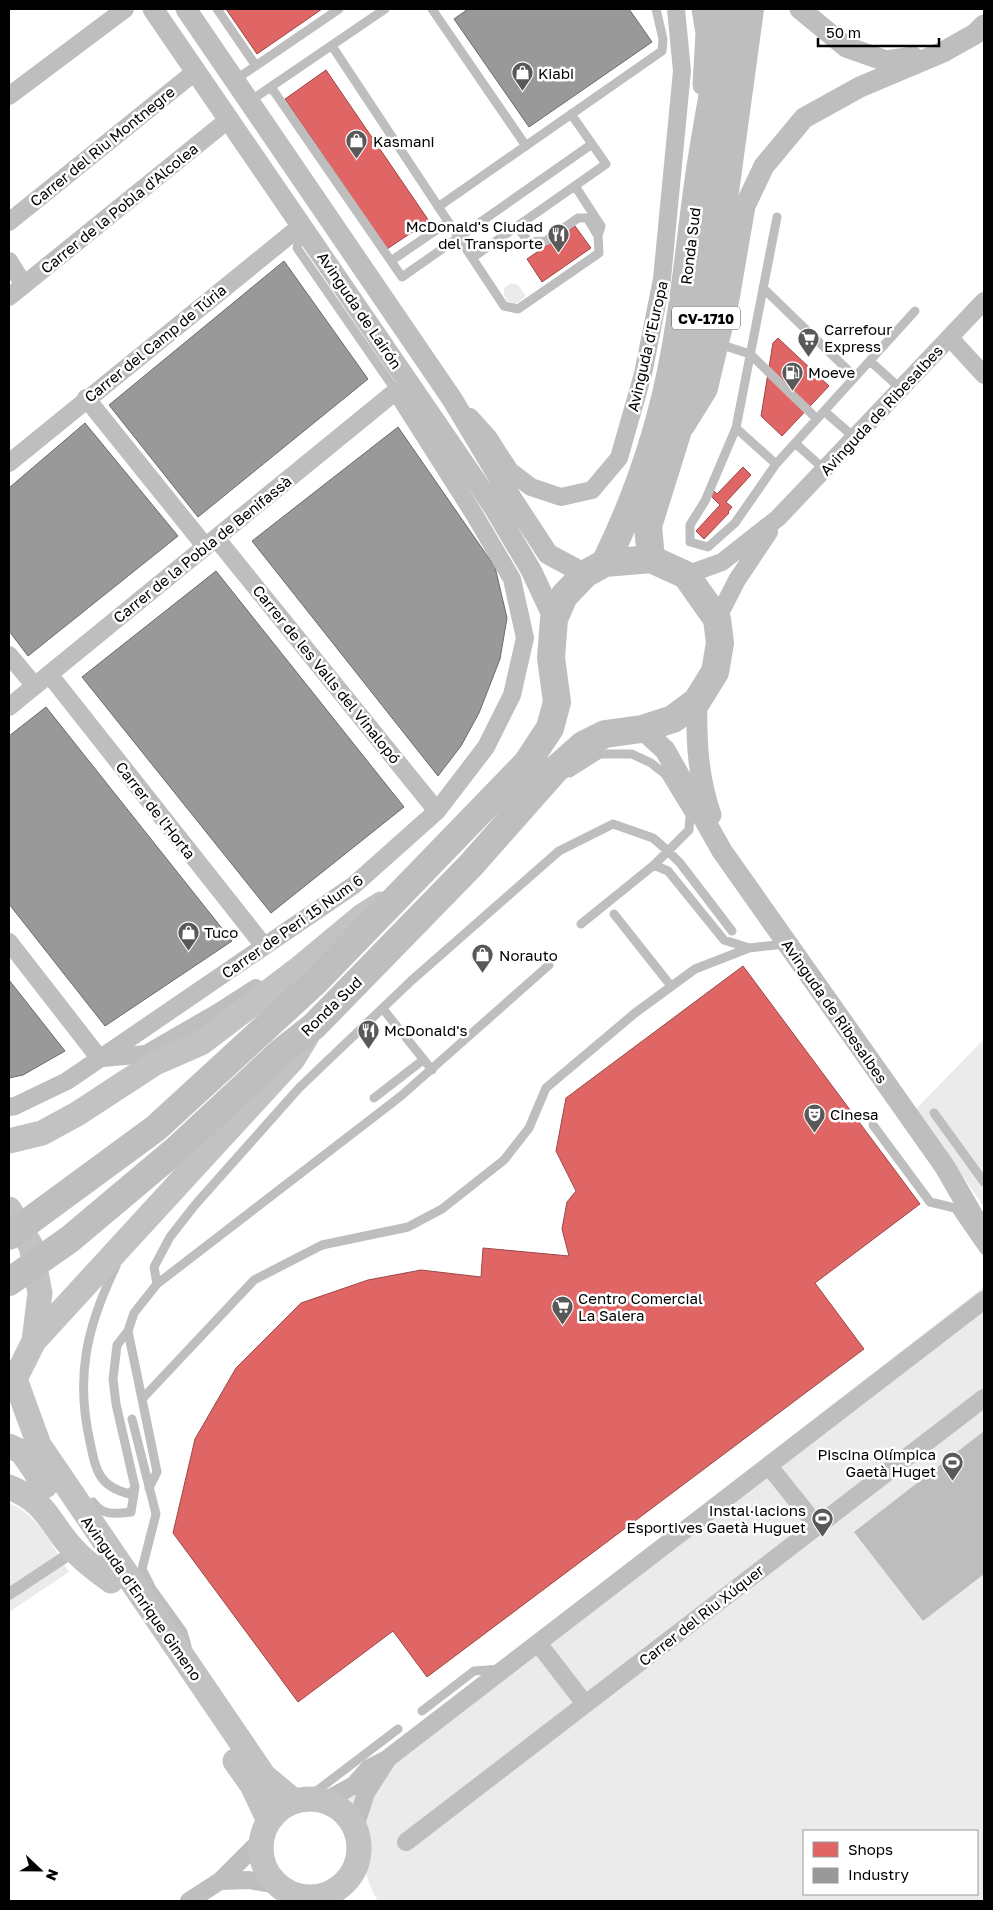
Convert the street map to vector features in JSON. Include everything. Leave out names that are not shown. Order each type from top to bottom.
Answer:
[{"type":"main road","name":"Ronda Sud","points":[[9,1236],[156,1128],[315,982],[404,889],[454,841],[527,763],[550,728],[557,702],[551,658],[554,619],[564,596],[595,568],[636,495],[660,418],[674,356],[698,182],[718,68],[726,9]]},
{"type":"main road","name":"Ronda Sud","points":[[651,559],[648,526],[675,442],[711,294],[750,9]]},
{"type":"main road","points":[[595,568],[651,559],[686,575],[717,619],[720,643],[715,672],[698,701]]},
{"type":"main road","name":"Ronda Sud","points":[[12,1280],[70,1239],[177,1149],[281,1052],[314,1026],[519,814],[555,770],[583,745],[605,734],[642,728],[673,719],[698,701]]},
{"type":"main road","points":[[9,1140],[42,1133],[78,1114],[155,1063],[201,1043],[297,970],[316,952],[362,916],[404,889]]},
{"type":"main road","points":[[12,1383],[34,1340],[293,1059],[314,1026]]},
{"type":"main road","points":[[9,1209],[31,1246],[40,1293],[34,1340]]},
{"type":"main road","name":"Avinguda d'Enrique Gimeno","points":[[12,1383],[38,1445],[264,1776],[308,1800]]},
{"type":"main road","name":"Avinguda d'Enrique Gimeno","points":[[9,1446],[22,1452],[252,1785],[265,1831]]},
{"type":"main road","points":[[9,1488],[27,1495],[48,1513],[74,1551],[111,1581]]},
{"type":"main road","points":[[308,1800],[343,1811],[355,1827],[360,1854],[351,1890],[333,1893],[316,1900],[293,1895],[277,1885],[263,1865],[265,1831],[280,1809],[308,1800]]},
{"type":"street","points":[[9,96],[125,9]]},
{"type":"street","name":"Avinguda de Lairón","points":[[154,9],[302,225],[414,406],[512,579],[525,638]]},
{"type":"street","name":"Avinguda de Lairón","points":[[186,9],[452,399],[512,499],[548,554],[595,568]]},
{"type":"street","name":"Avinguda d'Europa","points":[[452,399],[488,437],[510,471],[530,487],[561,497],[592,490],[619,458],[643,374],[662,279],[682,71],[676,9]]},
{"type":"street","points":[[698,182],[706,33],[702,9]]},
{"type":"street","points":[[800,9],[846,48],[886,61],[942,52]]},
{"type":"street","points":[[675,442],[707,390],[719,344],[745,206],[764,166],[804,118],[860,87],[942,52],[975,34],[984,25]]},
{"type":"street","name":"Carrer del Riu Montnegre","points":[[9,222],[196,71]]},
{"type":"street","name":"Carrer de la Pobla d'Alcolea","points":[[9,297],[230,120]]},
{"type":"street","name":"Carrer del Camp de Túria","points":[[9,462],[302,225]]},
{"type":"street","points":[[9,262],[24,284]]},
{"type":"street","name":"Avinguda de Ribesalbes","points":[[686,575],[722,562],[778,518],[984,301]]},
{"type":"street","points":[[950,338],[984,375]]},
{"type":"street","name":"Avinguda de Lairón","points":[[396,391],[414,406],[493,506],[531,570],[554,619]]},
{"type":"street","name":"Carrer de la Pobla de Benifassà","points":[[9,708],[396,391]]},
{"type":"street","name":"Carrer de les Valls del Vinalopó","points":[[86,398],[211,542],[437,811]]},
{"type":"street","name":"Avinguda de Ribesalbes","points":[[717,619],[737,580],[778,518]]},
{"type":"street","name":"Carrer de Peri 15 Num 6","points":[[100,1059],[354,885],[437,811],[486,747],[512,695],[525,638]]},
{"type":"street","points":[[9,655],[35,686]]},
{"type":"street","name":"Carrer de l'Horta","points":[[49,674],[264,946]]},
{"type":"street","name":"Avinguda de Ribesalbes","points":[[698,701],[696,742],[705,797],[722,851]]},
{"type":"street","name":"Avinguda de Ribesalbes","points":[[642,728],[665,750],[722,851],[948,1172],[984,1232]]},
{"type":"street","points":[[9,942],[100,1059]]},
{"type":"street","points":[[9,1107],[15,1106],[67,1081],[100,1059],[146,1054],[217,1013],[292,964],[316,952]]},
{"type":"street","points":[[308,1800],[354,1785],[368,1768],[387,1760],[984,1300]]},
{"type":"street","name":"Carrer del Riu Xúquer","points":[[406,1842],[984,1398]]},
{"type":"street","points":[[769,1466],[817,1526]]},
{"type":"street","points":[[9,1594],[74,1551]]},
{"type":"street","points":[[538,1643],[585,1704]]},
{"type":"street","points":[[355,1827],[366,1793],[387,1760]]},
{"type":"street","points":[[189,1901],[220,1881],[265,1831]]},
{"type":"street","points":[[220,1881],[249,1880],[277,1885]]},
{"type":"lane","points":[[217,9],[256,66]]},
{"type":"lane","points":[[235,80],[339,9]]},
{"type":"lane","points":[[250,101],[386,9]]},
{"type":"lane","points":[[432,9],[526,146]]},
{"type":"lane","points":[[438,207],[662,51],[663,39],[656,9]]},
{"type":"lane","points":[[332,46],[504,306],[518,309],[599,253],[598,236],[602,226],[575,186]]},
{"type":"lane","points":[[271,87],[402,277],[592,144]]},
{"type":"lane","points":[[472,258],[606,164],[571,114]]},
{"type":"lane","points":[[777,217],[736,428],[705,500],[690,525],[690,542],[708,547],[735,523],[776,464],[915,311]]},
{"type":"lane","points":[[517,227],[529,242],[546,241],[578,218],[586,218],[598,236]]},
{"type":"lane","points":[[391,261],[448,222]]},
{"type":"lane","points":[[302,225],[297,248],[396,391]]},
{"type":"lane","points":[[763,288],[855,377]]},
{"type":"lane","points":[[719,344],[750,354],[817,419]]},
{"type":"lane","points":[[870,361],[901,389]]},
{"type":"lane","points":[[824,411],[855,438]]},
{"type":"lane","points":[[736,428],[776,464]]},
{"type":"lane","points":[[795,443],[825,470]]},
{"type":"lane","points":[[519,814],[560,780],[600,754],[632,754],[651,763],[665,774],[690,815],[689,830],[654,865],[581,924]]},
{"type":"lane","points":[[157,1284],[154,1267],[170,1237],[194,1205],[299,1088],[412,981],[560,852],[613,824],[653,838],[680,862],[732,931]]},
{"type":"lane","points":[[654,865],[668,871],[724,940],[749,948]]},
{"type":"lane","points":[[614,914],[671,986]]},
{"type":"lane","points":[[142,1399],[254,1280],[322,1245],[408,1227],[442,1209],[504,1160],[529,1128],[546,1088],[635,1013],[695,969],[749,948],[787,943]]},
{"type":"lane","points":[[88,1496],[98,1510],[111,1514],[131,1512],[135,1487],[116,1404],[113,1379],[117,1344],[128,1331],[134,1313],[157,1284],[395,1101],[549,965]]},
{"type":"lane","points":[[383,1009],[432,1070]]},
{"type":"lane","points":[[374,1098],[423,1060]]},
{"type":"lane","points":[[934,1113],[984,1182]]},
{"type":"lane","points":[[873,1125],[930,1202],[955,1208],[961,1217],[984,1232]]},
{"type":"lane","points":[[135,1487],[130,1494],[114,1490],[96,1473],[84,1416],[83,1381],[88,1341],[98,1303],[120,1258],[155,1208]]},
{"type":"lane","points":[[961,1217],[984,1232]]},
{"type":"lane","points":[[128,1331],[157,1472],[149,1488]]},
{"type":"lane","points":[[132,1419],[156,1514],[142,1569],[152,1589],[183,1632],[194,1673]]},
{"type":"lane","points":[[38,1445],[65,1468]]},
{"type":"lane","points":[[422,1711],[474,1671],[506,1668]]},
{"type":"lane","points":[[308,1800],[398,1729]]},
{"type":"shaded area","points":[[511,283],[518,285],[526,296],[516,304],[507,301],[504,295],[504,288]]},
{"type":"shaded area","points":[[984,1039],[984,1207],[916,1109]]},
{"type":"shaded area","name":"Instal·lacions Esportives Gaetà Huguet","points":[[984,1287],[984,1901],[378,1901],[373,1893],[335,1789]]},
{"type":"shaded area","name":"Piscina Olímpica Gaetà Huget","points":[[984,1431],[984,1574],[923,1621],[854,1532]]},
{"type":"shaded area","points":[[9,1503],[19,1508],[37,1523],[69,1572],[9,1612]]},
{"type":"building: Shops","points":[[226,9],[322,9],[257,54]]},
{"type":"building: Shops","name":"Kasmani","points":[[326,70],[429,221],[387,249],[285,99]]},
{"type":"building: Shops","name":"McDonald's Ciudad del Transporte","points":[[575,226],[591,248],[542,282],[527,259]]},
{"type":"building: Shops","points":[[778,338],[829,386],[782,436],[761,416],[773,343]]},
{"type":"building: Shops","points":[[743,467],[751,475],[726,502],[732,507],[729,513],[704,539],[696,531],[720,505],[710,495],[714,491],[717,494]]},
{"type":"building: Shops","name":"Centro Comercial La Salera","points":[[743,966],[920,1204],[815,1283],[864,1349],[427,1677],[393,1631],[298,1702],[173,1533],[195,1439],[236,1368],[301,1303],[368,1280],[421,1270],[481,1277],[483,1248],[569,1256],[562,1229],[567,1202],[576,1191],[556,1151],[566,1098]]},
{"type":"building: Industry","points":[[468,9],[629,9],[652,42],[529,127],[454,19]]},
{"type":"building: Industry","points":[[284,261],[368,379],[198,517],[109,405]]},
{"type":"building: Industry","points":[[85,423],[178,536],[28,656],[9,631],[9,488]]},
{"type":"building: Industry","points":[[398,427],[495,567],[507,618],[500,659],[479,713],[461,746],[438,776],[252,541]]},
{"type":"building: Industry","points":[[216,571],[404,807],[271,913],[82,677]]},
{"type":"building: Industry","points":[[46,707],[232,941],[105,1026],[9,904],[9,736]]},
{"type":"building: Industry","points":[[9,980],[65,1051],[23,1075],[9,1078]]},
{"type":"place","name":"Kiabi","points":[[522,92]]},
{"type":"place","name":"Kasmani","points":[[357,160]]},
{"type":"place","name":"McDonald's Ciudad del Transporte","points":[[559,254]]},
{"type":"place","name":"Carrefour Express","points":[[808,357]]},
{"type":"place","name":"Moeve","points":[[792,391]]},
{"type":"place","name":"Tuco","points":[[188,951]]},
{"type":"place","name":"Norauto","points":[[483,974]]},
{"type":"place","name":"McDonald's","points":[[368,1049]]},
{"type":"place","name":"Cinesa","points":[[814,1133]]},
{"type":"place","name":"Centro Comercial La Salera","points":[[562,1326]]},
{"type":"place","name":"Piscina Olímpica Gaetà Huget","points":[[952,1482]]},
{"type":"place","name":"Instal·lacions Esportives Gaetà Huguet","points":[[822,1538]]}]
